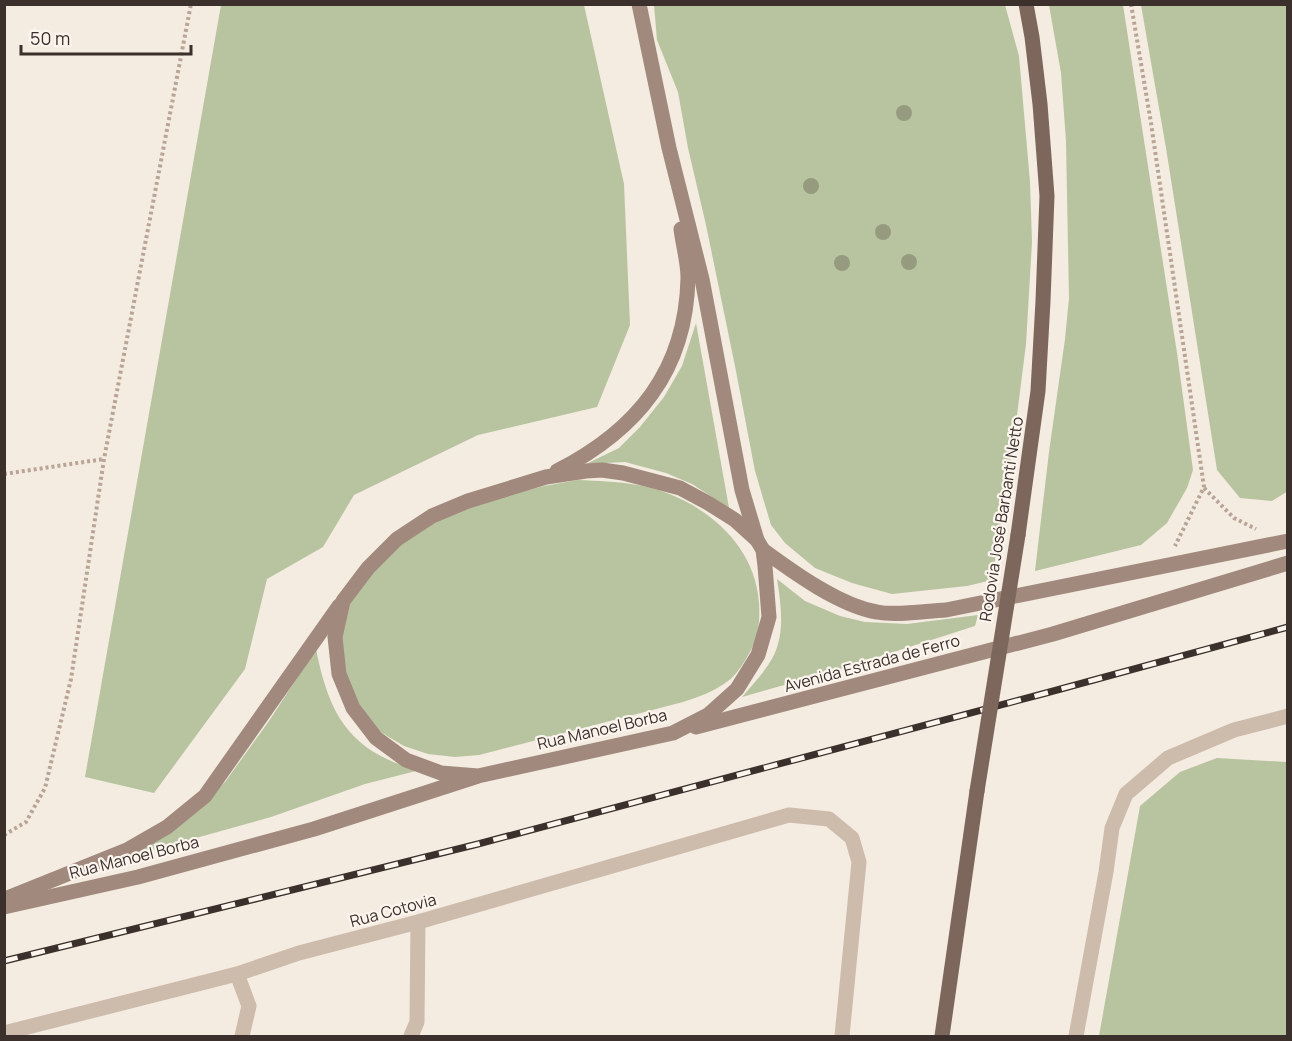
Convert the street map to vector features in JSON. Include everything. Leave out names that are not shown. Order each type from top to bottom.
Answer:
[{"type":"main road","points":[[639,4],[669,148],[702,279],[742,490],[760,545]]},
{"type":"main road","name":"Rodovia José Barbanti Netto","points":[[942,1036],[976,791],[1018,535],[1038,391],[1044,301],[1047,196],[1040,104],[1026,4]]},
{"type":"main road","points":[[546,477],[579,460],[624,427],[650,396],[671,362],[684,322],[688,276],[669,148]]},
{"type":"main road","name":"Rua Manoel Borba","points":[[4,900],[127,850],[167,827],[205,796],[368,568],[397,539],[432,516],[468,501],[546,477],[602,470],[680,488],[735,520],[760,545],[765,566],[769,617],[758,655],[737,689],[708,715],[673,733],[478,776],[314,829],[138,877],[4,907]]},
{"type":"main road","name":"Avenida Estrada de Ferro","points":[[760,545],[788,568],[843,601],[877,612],[909,613],[946,610],[1287,541]]},
{"type":"main road","name":"Avenida Estrada de Ferro","points":[[673,733],[1053,634],[1287,563]]},
{"type":"main road","name":"Rua Manoel Borba","points":[[343,601],[335,637],[339,674],[353,708],[376,738],[406,760],[441,773],[478,776]]},
{"type":"street","points":[[1076,1036],[1112,828],[1126,794],[1168,758],[1234,730],[1287,716]]},
{"type":"street","name":"Rua Cotovia","points":[[4,1033],[237,974],[299,954],[789,815],[829,819],[852,838],[859,862],[842,1036]]},
{"type":"street","points":[[411,1036],[417,1022],[418,922]]},
{"type":"street","points":[[237,974],[249,1006],[242,1036]]},
{"type":"path","points":[[4,836],[26,822],[45,788],[71,679],[104,459],[191,4]]},
{"type":"path","points":[[1131,4],[1153,135],[1204,487],[1171,554]]},
{"type":"path","points":[[4,474],[104,459]]},
{"type":"path","points":[[1204,487],[1234,519],[1262,531]]},
{"type":"green space","points":[[221,5],[584,5],[624,184],[630,325],[597,407],[478,435],[354,495],[323,547],[267,579],[245,669],[154,793],[85,777]]},
{"type":"green space","points":[[654,5],[1005,5],[1019,56],[1030,182],[1032,242],[1026,344],[992,580],[967,586],[892,594],[852,583],[815,568],[785,543],[771,525],[755,471],[678,92],[657,40]]},
{"type":"green space","points":[[1049,5],[1123,5],[1193,470],[1187,488],[1167,523],[1141,545],[1035,571],[1069,298],[1066,141],[1061,73]]},
{"type":"green space","points":[[1141,5],[1287,5],[1288,491],[1272,501],[1240,498],[1217,470]]},
{"type":"green space","points":[[696,323],[729,508],[692,484],[666,473],[625,462],[586,464],[619,448],[640,427],[664,397],[682,366]]},
{"type":"green space","points":[[578,480],[633,484],[671,495],[713,519],[736,543],[752,571],[757,586],[759,609],[754,643],[738,671],[718,688],[689,700],[479,755],[455,757],[428,754],[404,746],[382,733],[369,722],[357,705],[343,673],[340,638],[348,601],[400,542],[437,520],[488,500]]},
{"type":"green space","points":[[777,579],[805,601],[840,616],[865,622],[907,624],[978,615],[975,626],[834,671],[742,697],[774,655],[780,637],[781,617]]},
{"type":"green space","points":[[316,649],[329,697],[344,724],[366,747],[416,771],[365,784],[271,817],[135,855],[225,782],[269,721]]},
{"type":"green space","points":[[1217,758],[1287,762],[1287,1036],[1099,1036],[1140,806],[1180,772]]},
{"type":"railway","points":[[4,961],[478,844],[1288,627]]}]
